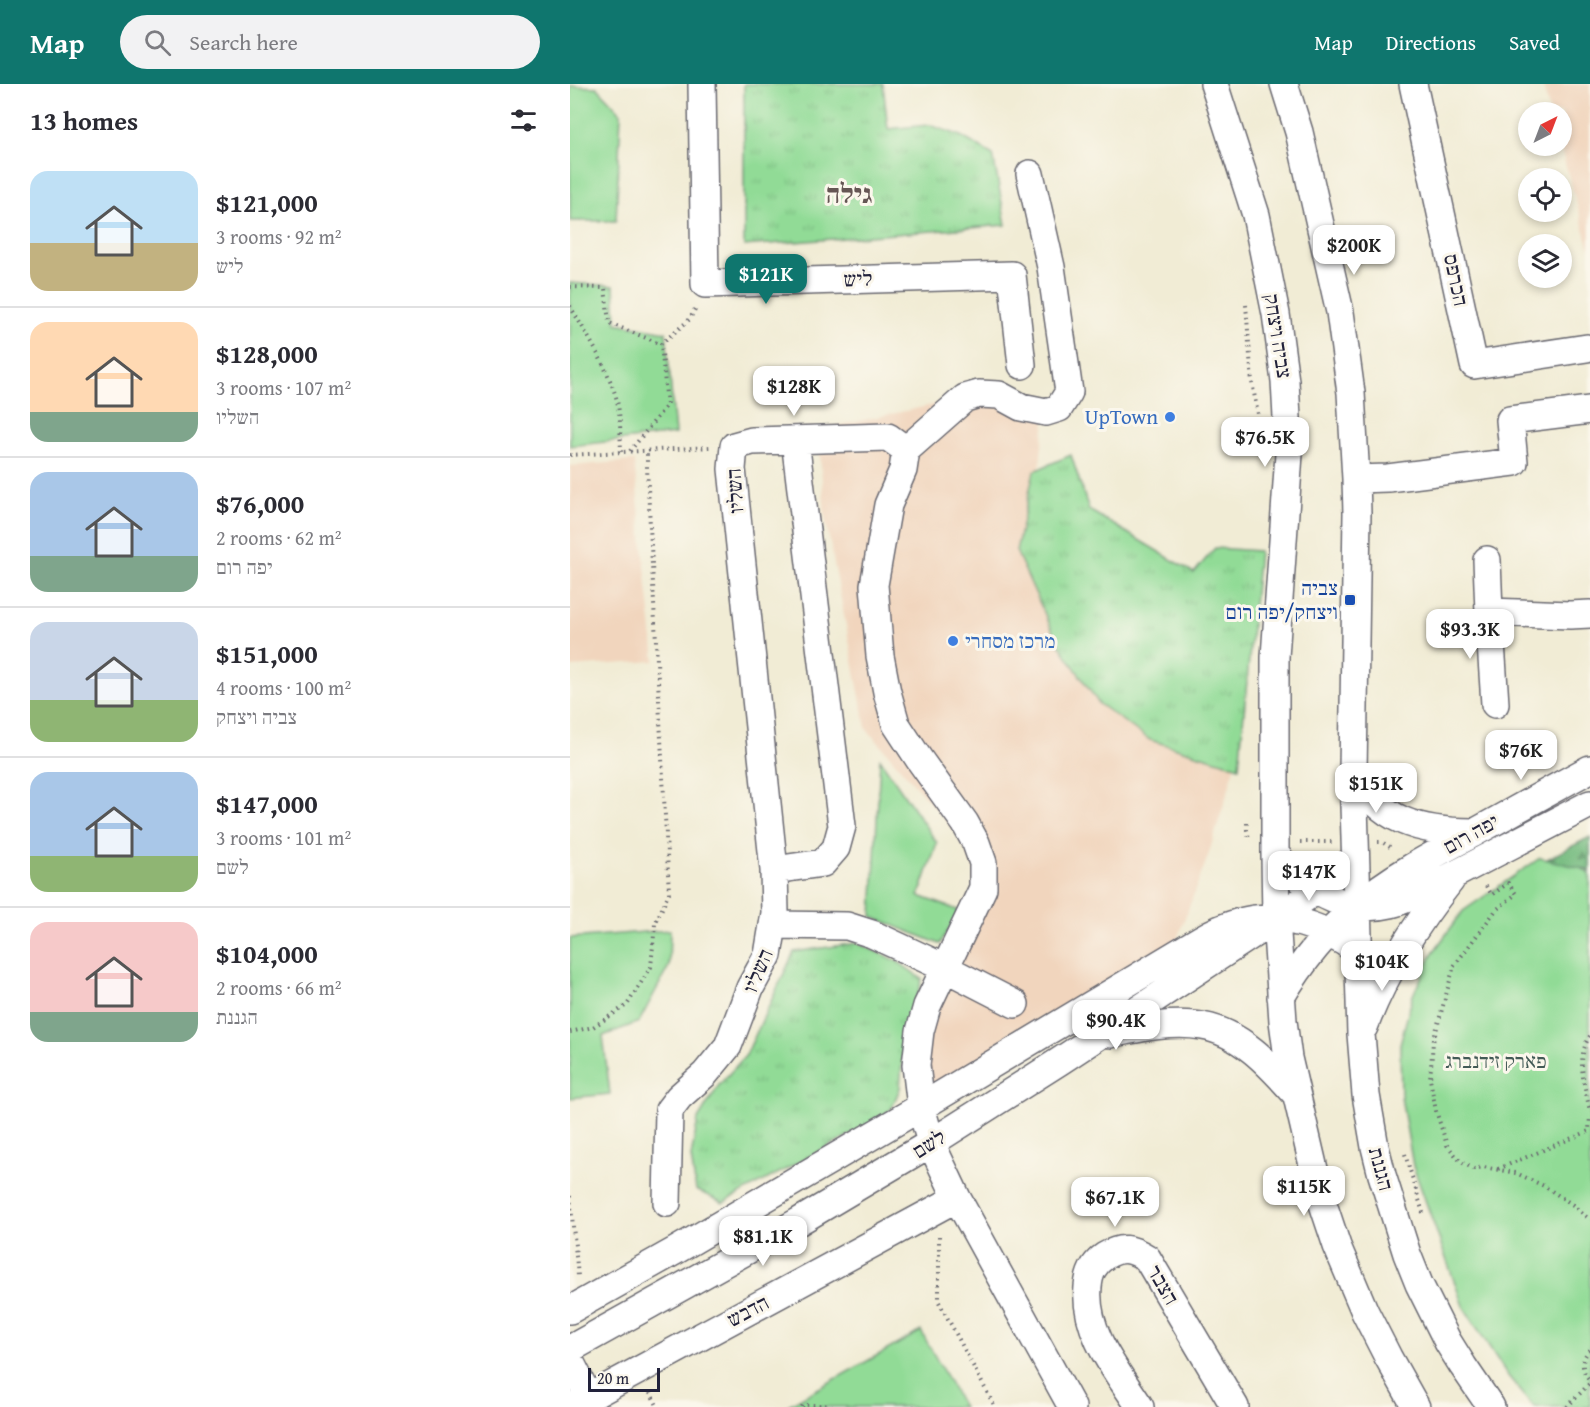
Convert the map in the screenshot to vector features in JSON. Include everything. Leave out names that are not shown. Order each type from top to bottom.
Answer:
[{"type":"street","points":[[702,84],[705,284]]},
{"type":"street","name":"צביה ויצחק","points":[[1214,84],[1256,215],[1276,314],[1285,381],[1289,454],[1275,657],[1276,919]]},
{"type":"street","points":[[1284,84],[1299,132],[1340,312],[1351,393],[1356,479],[1353,772],[1357,906]]},
{"type":"street","name":"הכרפס","points":[[1413,84],[1474,365],[1587,348]]},
{"type":"street","points":[[1030,174],[1051,267],[1068,392],[1059,408],[1046,412],[1021,407],[999,395],[979,394],[965,398],[906,450],[903,470],[888,505],[874,585],[880,656],[896,724],[965,823],[976,843],[983,863],[983,888],[927,1006],[920,1031],[916,1065],[921,1107],[948,1203],[1072,1407]]},
{"type":"street","name":"ליש","points":[[705,284],[1012,275],[1021,354],[1063,343]]},
{"type":"street","points":[[1356,479],[1514,462],[1510,420],[1590,410]]},
{"type":"street","name":"השליו","points":[[667,1203],[669,1110],[679,1097],[705,1074],[728,1046],[750,988],[768,955],[775,913],[774,870],[732,469],[734,446],[752,441],[888,436],[906,450]]},
{"type":"street","points":[[774,870],[823,863],[836,849],[842,826],[795,440]]},
{"type":"street","points":[[1487,560],[1495,704]]},
{"type":"street","points":[[1489,612],[1590,614]]},
{"type":"street","name":"יפה רום","points":[[1281,997],[1303,964],[1329,933],[1357,906],[1401,874],[1590,769]]},
{"type":"street","points":[[1353,772],[1367,795],[1394,816],[1426,829],[1475,832]]},
{"type":"street","name":"יפה רום","points":[[1275,848],[1300,880],[1315,891],[1329,899],[1372,907],[1391,904],[1416,894],[1590,804]]},
{"type":"street","name":"לשם","points":[[570,1348],[798,1222],[931,1143],[1276,919],[1315,891],[1354,850]]},
{"type":"street","points":[[1361,1034],[1376,997],[1403,949],[1442,891],[1464,870]]},
{"type":"street","name":"הגננת","points":[[1357,906],[1361,1034],[1366,1095],[1375,1147],[1388,1197],[1419,1284],[1443,1333],[1491,1407]]},
{"type":"street","name":"לשם","points":[[576,1307],[921,1107],[1201,939],[1237,923],[1257,919],[1276,919],[1306,924],[1329,933],[1358,952]]},
{"type":"street","points":[[1276,919],[1288,1058],[1320,1195],[1337,1246],[1365,1312],[1416,1407]]},
{"type":"street","points":[[773,925],[847,927],[872,934],[1015,1004]]},
{"type":"street","points":[[1098,1036],[1179,1024],[1217,1030],[1240,1042],[1259,1056],[1296,1094]]},
{"type":"street","name":"הדבש","points":[[580,1402],[948,1203]]},
{"type":"street","name":"הצבר","points":[[1140,1407],[1100,1344],[1089,1314],[1087,1294],[1089,1276],[1097,1261],[1114,1250],[1133,1249],[1147,1258],[1235,1407]]},
{"type":"street","points":[[570,1360],[580,1402]]},
{"type":"path","points":[[661,344],[690,319],[705,284]]},
{"type":"path","points":[[570,287],[605,288],[609,323],[661,344]]},
{"type":"path","points":[[1246,302],[1252,382],[1261,429]]},
{"type":"path","points":[[570,306],[599,357],[616,398],[621,452]]},
{"type":"path","points":[[630,452],[667,405],[661,344]]},
{"type":"path","points":[[571,454],[734,446]]},
{"type":"path","points":[[570,1032],[593,1027],[627,1005],[651,967],[655,924],[669,893],[647,450]]},
{"type":"path","points":[[1248,818],[1249,841],[1275,848],[1354,850],[1383,842],[1399,854],[1401,874]]},
{"type":"path","points":[[1464,870],[1492,895],[1508,883],[1516,894],[1496,910],[1454,966],[1433,1042],[1430,1078],[1436,1111],[1447,1144],[1461,1162],[1474,1169],[1483,1167],[1516,1173],[1544,1186],[1574,1205],[1590,1220]]},
{"type":"path","points":[[1590,1036],[1581,1066],[1590,1111]]},
{"type":"path","points":[[1497,1170],[1589,1132],[1590,1116]]},
{"type":"path","points":[[1404,1149],[1424,1216]]},
{"type":"path","points":[[570,1196],[576,1307]]},
{"type":"path","points":[[948,1203],[939,1302],[995,1407]]},
{"type":"path","points":[[1567,1407],[1590,1381],[1582,1366],[1583,1359],[1590,1350]]},
{"type":"path","points":[[802,1407],[803,1405],[834,1407]]},
{"type":"shaded area","points":[[1542,84],[1590,84],[1590,249],[1572,187],[1572,168],[1566,168],[1563,156],[1572,156],[1572,102],[1547,102]]},
{"type":"shaded area","points":[[965,398],[1046,412],[1038,480],[1235,762],[1208,856],[1170,958],[921,1107],[916,1065],[983,888],[959,836],[866,728],[825,517],[818,430]]},
{"type":"shaded area","points":[[634,461],[655,661],[570,667],[570,466]]},
{"type":"green space","points":[[744,84],[883,84],[888,129],[929,125],[959,135],[993,155],[1006,225],[744,246]]},
{"type":"green space","points":[[570,86],[597,87],[621,113],[616,221],[570,221]]},
{"type":"green space","points":[[570,283],[614,286],[616,323],[666,332],[675,434],[570,446]]},
{"type":"green space","points":[[1071,455],[1089,510],[1194,573],[1215,548],[1259,551],[1239,767],[1150,740],[1099,704],[1058,643],[1016,551],[1034,471]]},
{"type":"green space","points":[[880,759],[937,843],[919,896],[960,911],[940,944],[872,917]]},
{"type":"green space","points":[[1590,837],[1590,872],[1586,869],[1541,862]]},
{"type":"green space","name":"פארק זידנברג","points":[[1540,858],[1581,868],[1590,874],[1590,1407],[1534,1407],[1508,1376],[1463,1306],[1413,1166],[1401,1097],[1400,1044],[1413,995],[1432,954],[1463,911]]},
{"type":"green space","points":[[670,930],[669,966],[639,1022],[603,1036],[610,1094],[570,1098],[570,938]]},
{"type":"green space","points":[[857,943],[897,961],[922,979],[903,1050],[900,1088],[892,1108],[876,1121],[723,1203],[696,1190],[691,1157],[698,1119],[719,1085],[746,1055],[794,952]]},
{"type":"green space","points":[[921,1331],[963,1407],[785,1407]]},
{"type":"place","name":"UpTown","points":[[1170,417]]},
{"type":"place","name":"צביה ויצחק/יפה רום","points":[[1350,600]]},
{"type":"place","name":"מרכז מסחרי","points":[[953,641]]},
{"type":"district","name":"גילה","points":[[849,194]]}]
